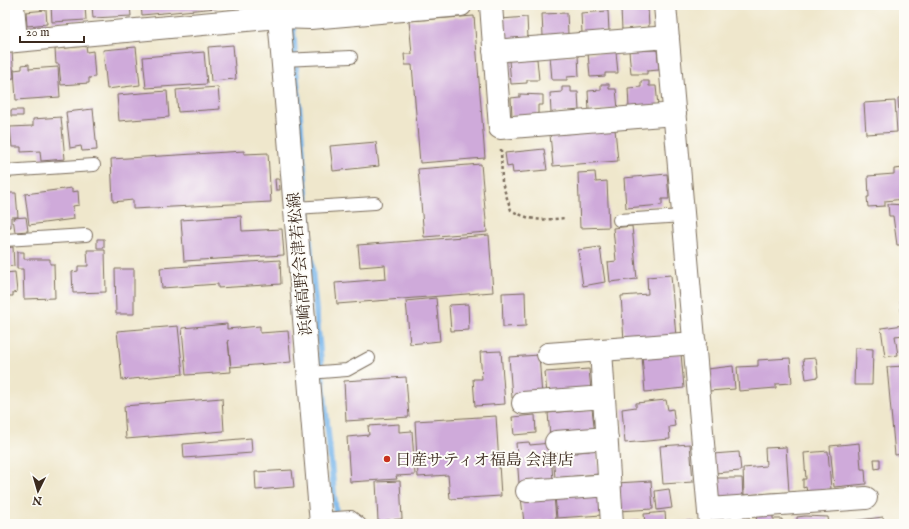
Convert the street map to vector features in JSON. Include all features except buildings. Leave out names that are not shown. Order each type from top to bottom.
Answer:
[{"type":"street","points":[[13,5],[10,41],[278,11],[461,5]]},
{"type":"street","points":[[491,5],[500,128],[675,114]]},
{"type":"street","points":[[666,5],[710,517],[866,498]]},
{"type":"street","name":"浜崎高野会津若松線","points":[[278,11],[320,522]]},
{"type":"street","points":[[494,51],[668,37]]},
{"type":"street","points":[[548,354],[695,343]]},
{"type":"street","points":[[601,350],[612,524]]},
{"type":"street","points":[[523,403],[604,397]]},
{"type":"street","points":[[556,442],[607,438]]},
{"type":"street","points":[[527,491],[610,485]]},
{"type":"lane","points":[[282,60],[313,60],[351,57]]},
{"type":"lane","points":[[5,170],[94,165]]},
{"type":"lane","points":[[295,208],[375,203]]},
{"type":"lane","points":[[619,220],[684,216]]},
{"type":"lane","points":[[5,240],[86,235]]},
{"type":"lane","points":[[308,373],[347,370],[369,358]]},
{"type":"lane","points":[[320,522],[356,520]]},
{"type":"path","points":[[500,128],[502,183],[511,210],[525,218],[542,220],[565,218]]},
{"type":"waterway","points":[[291,5],[313,280],[337,524]]},
{"type":"place","name":"日産サティオ福島 会津店","points":[[387,459]]}]
